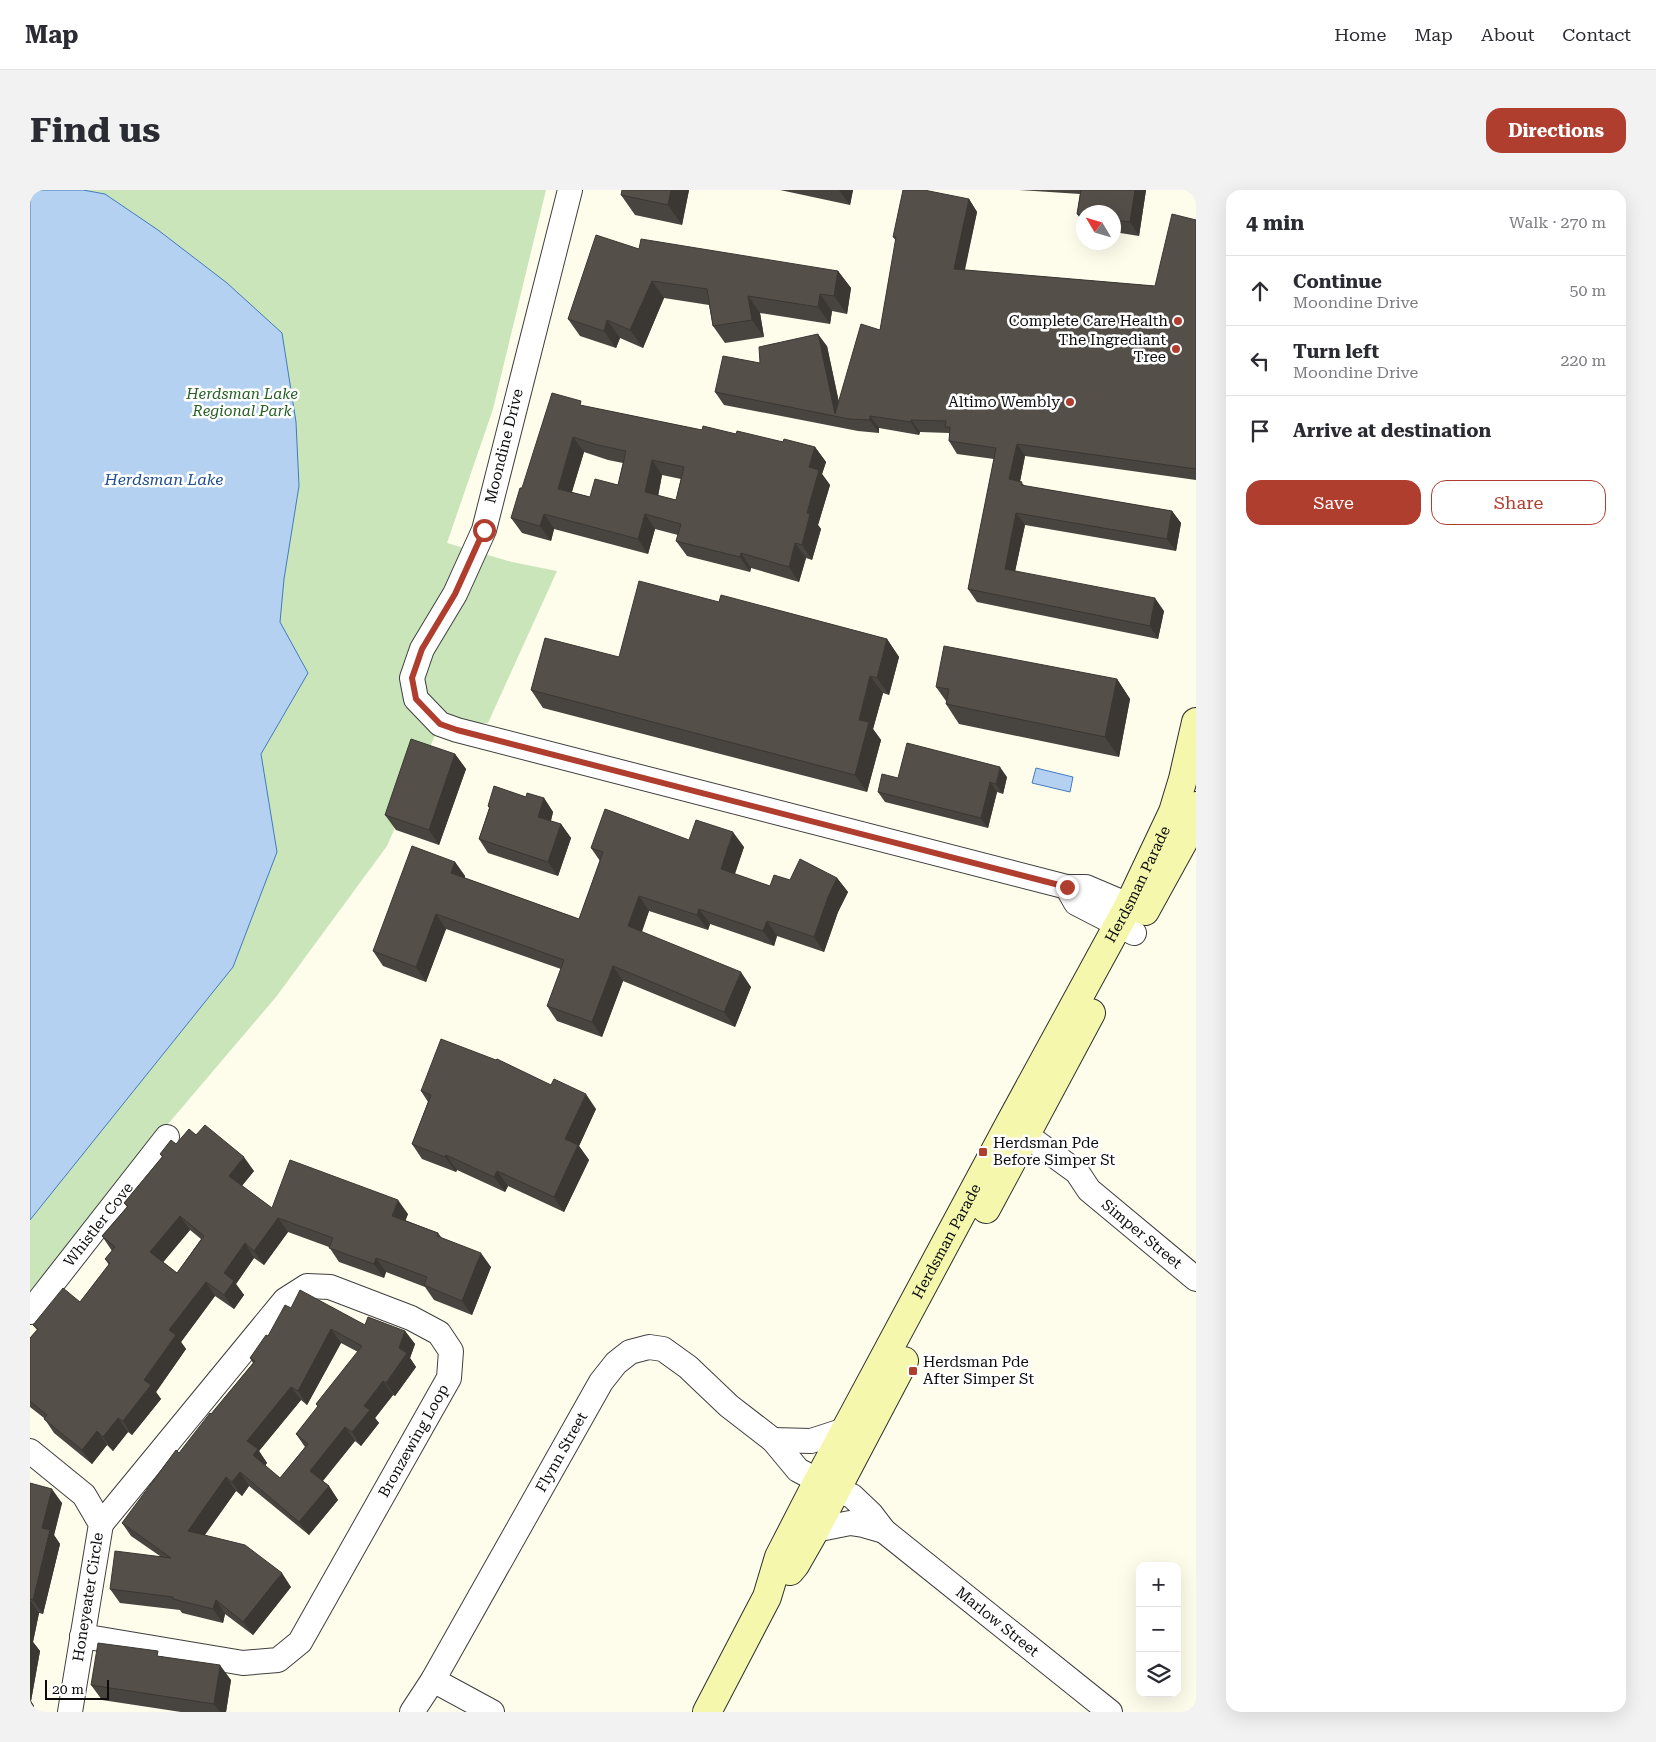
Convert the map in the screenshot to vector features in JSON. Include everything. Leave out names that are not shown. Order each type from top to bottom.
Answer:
[{"type":"main road","name":"Herdsman Parade","points":[[767,1597],[795,1565],[815,1530],[845,1430],[1015,1135],[1132,919],[1183,842],[1191,798],[1196,722]]},
{"type":"main road","name":"Herdsman Parade","points":[[707,1712],[767,1597],[779,1557],[827,1485],[926,1318],[1015,1135]]},
{"type":"street","name":"Moondine Drive","points":[[570,190],[484,530],[455,594],[422,649],[412,678],[416,699],[440,724],[457,730],[1067,887],[1076,903],[1132,919]]},
{"type":"street","name":"Simper Street","points":[[1015,1135],[1077,1172],[1089,1190],[1196,1279]]},
{"type":"street","name":"Whistler Cove","points":[[30,1312],[167,1137]]},
{"type":"street","name":"Bronzewing Loop","points":[[82,1636],[243,1663],[278,1660],[300,1642],[445,1387],[449,1378],[451,1351],[439,1333],[411,1318],[330,1287],[307,1286],[285,1300],[101,1524]]},
{"type":"street","name":"Flynn Street","points":[[412,1712],[433,1680],[601,1382],[616,1363],[630,1352],[649,1347],[663,1349],[688,1367],[728,1406],[773,1440],[798,1470],[827,1485]]},
{"type":"street","points":[[773,1440],[811,1441],[845,1430]]},
{"type":"street","name":"Honeyeater Circle","points":[[30,1451],[84,1495],[101,1524],[70,1712]]},
{"type":"street","name":"Marlow Street","points":[[827,1485],[852,1496],[871,1514],[884,1531],[1110,1712]]},
{"type":"street","name":"Marlow Street","points":[[815,1530],[850,1523],[884,1531]]},
{"type":"street","points":[[433,1680],[492,1712]]},
{"type":"green space","name":"Herdsman Lake Regional Park","points":[[30,190],[546,190],[493,409],[447,543],[512,562],[557,571],[488,723],[440,724],[387,846],[276,997],[168,1124],[30,1301]]},
{"type":"water","name":"Herdsman Lake","points":[[30,190],[83,190],[105,194],[158,230],[227,283],[282,333],[296,422],[299,486],[284,579],[280,622],[308,673],[261,754],[277,852],[233,967],[30,1220]]},
{"type":"water","points":[[1036,768],[1073,777],[1070,792],[1032,783]]},
{"type":"building","points":[[622,190],[671,190],[668,205],[621,195]]},
{"type":"building","points":[[903,190],[924,190],[969,199],[954,269],[1155,286],[1172,214],[1196,220],[1196,469],[1017,444],[1009,479],[1022,482],[1021,485],[1172,511],[1167,539],[1016,513],[1005,569],[1155,598],[1150,626],[968,589],[996,448],[949,441],[950,427],[945,427],[946,421],[911,420],[911,422],[870,416],[870,420],[849,419],[715,392],[723,356],[760,363],[759,347],[818,334],[835,414],[861,324],[880,330],[896,237],[893,237]]},
{"type":"building","points":[[1081,190],[1135,190],[1130,222],[1121,221],[1121,205],[1078,205]]},
{"type":"building","points":[[596,235],[639,249],[641,239],[838,271],[834,296],[820,294],[818,307],[748,296],[752,320],[713,326],[707,289],[652,281],[630,330],[607,320],[604,331],[568,319]]},
{"type":"building","points":[[552,393],[581,401],[580,405],[702,430],[703,426],[736,434],[737,431],[783,442],[784,439],[815,447],[809,467],[819,470],[807,513],[810,514],[802,545],[795,543],[789,567],[741,553],[740,557],[676,541],[681,524],[645,514],[638,539],[544,514],[540,526],[511,518],[520,488],[522,488]],"holes":[[[573,437],[626,451],[618,485],[595,479],[590,497],[558,489]],[[652,460],[684,467],[676,500],[645,492]]]},
{"type":"building","points":[[639,581],[719,602],[721,595],[887,639],[877,678],[870,676],[859,720],[869,722],[855,775],[531,690],[545,638],[619,657]]},
{"type":"building","points":[[944,646],[1117,679],[1105,737],[946,704],[949,689],[936,687]]},
{"type":"building","points":[[411,739],[455,754],[429,830],[385,815]]},
{"type":"building","points":[[907,743],[1000,767],[996,784],[990,782],[981,818],[878,792],[882,774],[898,778]]},
{"type":"building","points":[[494,786],[526,797],[527,793],[544,798],[538,817],[561,824],[548,862],[479,839],[490,807],[488,806]]},
{"type":"building","points":[[605,809],[689,840],[696,820],[733,832],[721,869],[770,886],[774,875],[790,880],[800,859],[837,878],[814,937],[767,921],[763,931],[699,909],[697,915],[639,896],[628,926],[741,972],[724,1012],[613,966],[592,1022],[547,1006],[564,960],[436,914],[416,967],[373,951],[412,846],[455,862],[451,873],[579,919],[603,852],[591,848]]},
{"type":"building","points":[[441,1039],[497,1059],[551,1085],[554,1079],[586,1094],[565,1139],[578,1145],[554,1197],[497,1171],[494,1177],[446,1155],[445,1157],[412,1144],[431,1095],[421,1091]]},
{"type":"building","points":[[205,1125],[244,1157],[229,1176],[272,1208],[290,1160],[398,1200],[392,1216],[438,1233],[437,1236],[481,1253],[462,1301],[424,1285],[427,1277],[376,1258],[374,1264],[329,1248],[333,1238],[278,1218],[254,1251],[245,1243],[224,1273],[234,1281],[224,1295],[206,1282],[169,1330],[176,1335],[144,1380],[151,1385],[123,1421],[118,1418],[103,1437],[97,1431],[82,1450],[44,1419],[47,1415],[30,1401],[30,1338],[38,1329],[33,1325],[63,1288],[80,1302],[110,1263],[105,1259],[115,1247],[102,1236],[128,1206],[124,1203],[163,1156],[160,1154],[171,1140],[176,1144],[189,1129],[196,1135]],"holes":[[[180,1216],[204,1236],[177,1273],[150,1252]]]},
{"type":"building","points":[[300,1290],[365,1325],[368,1317],[405,1331],[399,1348],[407,1353],[386,1383],[383,1381],[364,1406],[370,1410],[352,1432],[345,1427],[310,1471],[329,1486],[299,1522],[240,1472],[232,1482],[226,1477],[188,1531],[245,1545],[282,1573],[243,1622],[216,1600],[213,1609],[173,1599],[173,1597],[110,1589],[115,1551],[171,1558],[122,1523],[176,1450],[179,1453],[210,1413],[255,1361],[250,1358],[266,1335],[268,1336],[285,1305],[291,1308]],"holes":[[[331,1329],[362,1346],[316,1404],[318,1406],[296,1434],[308,1444],[280,1478],[253,1455],[258,1449],[247,1441],[291,1387],[298,1391]]]},
{"type":"building","points":[[30,1483],[52,1489],[42,1528],[50,1530],[33,1600],[30,1599]]},
{"type":"building","points":[[98,1643],[158,1651],[157,1656],[220,1665],[214,1704],[91,1685]]},
{"type":"place","name":"Complete Care Health","points":[[1178,321]]},
{"type":"place","name":"The Ingrediant Tree","points":[[1176,349]]},
{"type":"place","name":"Altimo Wembly","points":[[1070,402]]},
{"type":"place","name":"Herdsman Pde Before Simper St","points":[[983,1152]]},
{"type":"place","name":"Herdsman Pde After Simper St","points":[[913,1371]]},
{"type":"route","points":[[484,530],[455,594],[422,649],[412,678],[416,699],[440,724],[457,730],[1067,887]]}]
